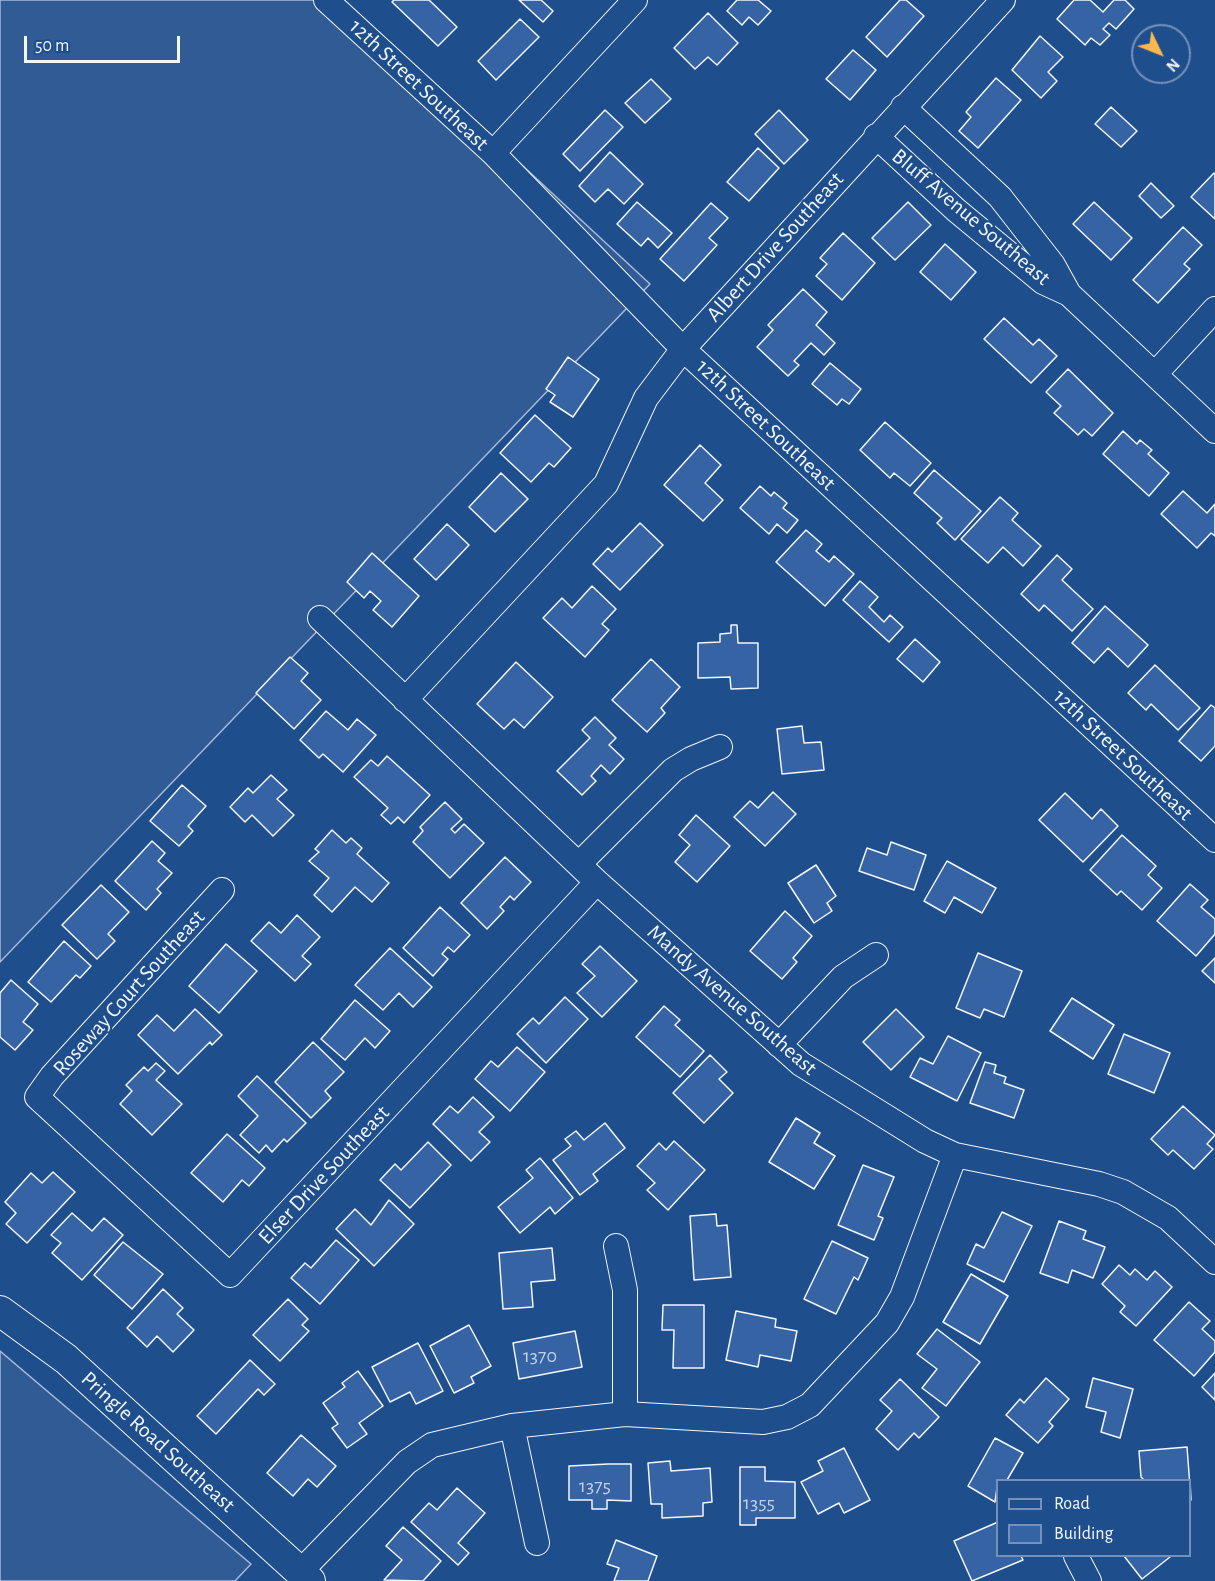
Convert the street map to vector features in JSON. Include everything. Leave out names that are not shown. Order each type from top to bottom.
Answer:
[{"type":"main road","name":"Pringle Road Southeast","points":[[0,1311],[25,1326],[66,1359],[305,1576]]},
{"type":"street","name":"12th Street Southeast","points":[[326,0],[492,153],[683,349],[1215,840]]},
{"type":"street","points":[[492,153],[635,0]]},
{"type":"street","name":"Albert Drive Southeast","points":[[405,700],[606,484],[646,399],[683,349],[1003,0]]},
{"type":"street","name":"Bluff Avenue Southeast","points":[[903,107],[999,197],[1053,265],[1069,294]]},
{"type":"street","name":"Bluff Avenue Southeast","points":[[876,136],[956,210],[1043,282],[1069,294],[1215,431]]},
{"type":"street","points":[[1155,374],[1215,309]]},
{"type":"street","name":"Mandy Avenue Southeast","points":[[320,618],[597,882],[801,1064],[848,1095],[926,1141],[955,1155],[1099,1184],[1123,1192],[1168,1218],[1215,1262]]},
{"type":"street","points":[[579,864],[673,770],[691,759],[720,747]]},
{"type":"street","name":"Elser Drive Southeast","points":[[37,1097],[230,1275],[597,882]]},
{"type":"street","name":"Roseway Court Southeast","points":[[37,1097],[52,1076],[222,890]]},
{"type":"street","points":[[779,1045],[843,977],[876,955]]},
{"type":"street","points":[[305,1576],[407,1462],[432,1445],[512,1426],[625,1414],[763,1422],[787,1417],[810,1405],[887,1323],[902,1297],[955,1155]]},
{"type":"street","points":[[616,1246],[625,1290],[625,1414]]},
{"type":"street","points":[[512,1426],[537,1543]]},
{"type":"street","points":[[1077,1557],[1089,1581]]},
{"type":"shaded area","points":[[0,0],[344,0],[650,284],[0,962]]},
{"type":"shaded area","points":[[0,1351],[251,1564],[235,1581],[0,1581]]},
{"type":"building","points":[[394,0],[429,0],[457,27],[438,46],[392,2]]},
{"type":"building","points":[[519,0],[541,0],[553,11],[543,22]]},
{"type":"building","points":[[737,0],[758,0],[771,11],[758,25],[749,17],[742,25],[727,11]]},
{"type":"building","points":[[900,0],[906,0],[924,16],[887,57],[866,37]]},
{"type":"building","points":[[1074,0],[1090,0],[1103,12],[1114,0],[1125,0],[1134,9],[1116,29],[1109,23],[1103,29],[1110,35],[1100,45],[1091,38],[1085,45],[1057,19]]},
{"type":"building","points":[[708,13],[738,43],[717,65],[708,57],[695,69],[674,48]]},
{"type":"building","points":[[520,19],[539,37],[496,80],[478,61]]},
{"type":"building","points":[[1040,36],[1063,57],[1048,72],[1057,81],[1041,98],[1012,70]]},
{"type":"building","points":[[853,50],[876,70],[850,100],[826,79]]},
{"type":"building","points":[[996,78],[1021,100],[978,148],[959,131],[971,117],[966,112]]},
{"type":"building","points":[[651,79],[671,99],[645,123],[625,103]]},
{"type":"building","points":[[1111,107],[1137,131],[1121,147],[1095,124]]},
{"type":"building","points":[[605,110],[623,127],[580,171],[563,154]]},
{"type":"building","points":[[779,110],[808,140],[784,164],[755,134]]},
{"type":"building","points":[[758,148],[779,168],[749,201],[727,182]]},
{"type":"building","points":[[610,152],[643,184],[624,204],[608,189],[595,202],[579,186]]},
{"type":"building","points":[[1215,174],[1215,219],[1191,197]]},
{"type":"building","points":[[1151,183],[1174,206],[1161,218],[1139,196]]},
{"type":"building","points":[[637,202],[672,233],[658,248],[648,238],[641,246],[617,224]]},
{"type":"building","points":[[908,202],[931,225],[895,260],[872,238]]},
{"type":"building","points":[[1094,202],[1132,238],[1111,260],[1073,224]]},
{"type":"building","points":[[711,203],[728,218],[709,238],[717,245],[684,281],[660,259]]},
{"type":"building","points":[[1183,227],[1202,245],[1184,264],[1190,269],[1158,303],[1133,280]]},
{"type":"building","points":[[843,233],[875,263],[842,300],[816,276],[827,264],[820,258]]},
{"type":"building","points":[[945,244],[976,272],[951,300],[920,272]]},
{"type":"building","points":[[803,289],[827,312],[816,325],[835,343],[824,355],[811,343],[794,361],[799,365],[788,376],[757,347],[773,330],[768,325]]},
{"type":"building","points":[[1004,318],[1033,345],[1039,339],[1057,356],[1031,383],[984,339]]},
{"type":"building","points":[[568,357],[599,379],[573,417],[550,402],[555,395],[546,389]]},
{"type":"building","points":[[830,363],[861,389],[849,404],[842,399],[837,405],[812,384]]},
{"type":"building","points":[[1068,369],[1113,413],[1092,436],[1084,429],[1078,435],[1054,413],[1061,406],[1046,392]]},
{"type":"building","points":[[535,415],[571,448],[554,467],[549,463],[531,482],[500,453]]},
{"type":"building","points":[[885,422],[931,463],[910,486],[894,473],[890,478],[860,450]]},
{"type":"building","points":[[1123,431],[1137,444],[1140,440],[1152,450],[1148,454],[1169,473],[1149,496],[1103,454]]},
{"type":"building","points":[[700,445],[721,465],[705,483],[723,500],[703,521],[664,485]]},
{"type":"building","points":[[934,470],[981,511],[955,540],[937,523],[942,518],[914,493]]},
{"type":"building","points":[[501,473],[528,499],[495,532],[469,507]]},
{"type":"building","points":[[760,486],[771,496],[774,492],[787,503],[783,508],[798,520],[787,533],[777,524],[769,534],[740,508]]},
{"type":"building","points":[[1183,491],[1207,513],[1215,504],[1215,536],[1211,533],[1197,548],[1161,514]]},
{"type":"building","points":[[1000,497],[1018,513],[1012,520],[1041,546],[1023,566],[1003,547],[988,563],[961,539]]},
{"type":"building","points":[[640,523],[663,545],[620,590],[593,564],[608,548],[612,552]]},
{"type":"building","points":[[447,524],[469,545],[436,580],[414,559]]},
{"type":"building","points":[[806,530],[822,544],[816,551],[829,562],[834,556],[854,574],[825,606],[776,562]]},
{"type":"building","points":[[372,553],[419,596],[392,627],[373,610],[381,601],[370,591],[364,598],[347,582]]},
{"type":"building","points":[[1057,555],[1072,569],[1062,580],[1093,609],[1072,631],[1044,605],[1039,611],[1021,594]]},
{"type":"building","points":[[860,581],[878,597],[869,607],[884,622],[890,615],[903,627],[889,642],[843,600]]},
{"type":"building","points":[[592,586],[616,609],[602,624],[609,630],[585,657],[543,618],[562,598],[572,608]]},
{"type":"building","points":[[1105,606],[1148,645],[1128,667],[1108,648],[1094,663],[1072,643]]},
{"type":"building","points":[[731,625],[737,625],[738,643],[758,643],[758,688],[731,689],[730,677],[698,678],[698,643],[720,642],[720,634],[731,633]]},
{"type":"building","points":[[915,639],[940,662],[923,682],[897,659]]},
{"type":"building","points":[[290,657],[308,673],[301,681],[321,700],[294,729],[256,693]]},
{"type":"building","points":[[651,659],[680,687],[661,708],[665,713],[647,732],[612,700]]},
{"type":"building","points":[[516,662],[553,697],[524,728],[514,719],[504,729],[477,704]]},
{"type":"building","points":[[1155,665],[1200,708],[1178,730],[1151,704],[1146,710],[1128,693]]},
{"type":"building","points":[[1211,705],[1215,708],[1215,746],[1201,761],[1179,741]]},
{"type":"building","points":[[326,711],[348,730],[357,719],[376,735],[343,772],[323,754],[319,758],[300,740]]},
{"type":"building","points":[[595,717],[616,738],[609,745],[624,759],[610,774],[601,765],[591,776],[596,781],[582,795],[557,771],[590,738],[582,730]]},
{"type":"building","points":[[802,726],[804,743],[821,742],[824,770],[782,774],[777,729]]},
{"type":"building","points":[[387,756],[430,795],[404,823],[398,817],[391,824],[381,815],[388,808],[354,777],[371,760],[378,766]]},
{"type":"building","points":[[271,775],[287,790],[277,799],[294,815],[273,836],[252,815],[245,822],[230,807],[248,788],[253,793]]},
{"type":"building","points":[[182,785],[206,806],[188,826],[193,831],[179,846],[150,821]]},
{"type":"building","points":[[773,792],[796,814],[765,846],[734,817],[750,801],[758,808]]},
{"type":"building","points":[[1065,793],[1092,819],[1101,809],[1118,826],[1083,862],[1039,820]]},
{"type":"building","points":[[445,802],[462,819],[451,829],[455,833],[464,824],[484,843],[450,878],[413,842],[423,831],[420,827]]},
{"type":"building","points":[[696,815],[730,846],[697,882],[675,862],[690,845],[679,835]]},
{"type":"building","points":[[332,830],[346,843],[351,838],[362,848],[357,854],[389,883],[372,902],[355,887],[332,912],[314,895],[329,878],[309,861],[319,852],[315,849]]},
{"type":"building","points":[[1122,835],[1156,866],[1148,875],[1162,888],[1142,910],[1121,891],[1117,895],[1090,870]]},
{"type":"building","points":[[152,841],[165,853],[158,861],[172,873],[157,889],[161,893],[146,910],[115,881]]},
{"type":"building","points":[[891,842],[926,855],[914,890],[859,871],[867,848],[887,855]]},
{"type":"building","points":[[505,857],[531,882],[514,900],[510,896],[500,907],[504,911],[487,929],[461,903]]},
{"type":"building","points":[[947,861],[996,888],[982,913],[954,897],[945,913],[924,901]]},
{"type":"building","points":[[816,865],[836,896],[827,903],[832,911],[814,923],[788,883]]},
{"type":"building","points":[[1190,884],[1208,900],[1201,907],[1215,919],[1215,934],[1196,956],[1157,921]]},
{"type":"building","points":[[101,885],[129,912],[108,934],[115,941],[97,959],[62,925]]},
{"type":"building","points":[[440,907],[470,935],[454,952],[448,947],[442,954],[448,959],[433,976],[403,948]]},
{"type":"building","points":[[785,911],[812,936],[793,958],[797,962],[782,979],[750,951]]},
{"type":"building","points":[[297,915],[320,937],[302,956],[311,964],[295,981],[251,941],[269,922],[281,933]]},
{"type":"building","points":[[64,941],[91,966],[80,978],[76,975],[51,1002],[28,982]]},
{"type":"building","points":[[226,944],[257,971],[219,1013],[189,986]]},
{"type":"building","points":[[600,946],[637,981],[602,1017],[577,993],[595,976],[582,964]]},
{"type":"building","points":[[390,948],[432,987],[413,1007],[399,993],[383,1010],[355,985]]},
{"type":"building","points":[[978,953],[1022,971],[1004,1017],[984,1009],[980,1018],[956,1008]]},
{"type":"building","points":[[1215,958],[1215,983],[1202,971]]},
{"type":"building","points":[[11,980],[38,1004],[23,1022],[33,1030],[15,1050],[0,1037],[0,993]]},
{"type":"building","points":[[565,997],[588,1019],[546,1063],[517,1034],[533,1018],[539,1024]]},
{"type":"building","points":[[1072,998],[1114,1025],[1093,1059],[1050,1031]]},
{"type":"building","points":[[355,1000],[390,1031],[375,1048],[365,1038],[345,1060],[321,1039]]},
{"type":"building","points":[[664,1006],[680,1020],[675,1025],[704,1051],[680,1077],[636,1037]]},
{"type":"building","points":[[195,1009],[222,1035],[212,1045],[210,1042],[178,1074],[138,1035],[157,1015],[174,1031]]},
{"type":"building","points":[[896,1009],[924,1037],[891,1070],[863,1042]]},
{"type":"building","points":[[1124,1034],[1170,1053],[1154,1093],[1108,1074]]},
{"type":"building","points":[[948,1036],[981,1053],[957,1101],[910,1077],[920,1058],[933,1064]]},
{"type":"building","points":[[313,1042],[344,1072],[325,1091],[331,1098],[311,1118],[275,1082]]},
{"type":"building","points":[[517,1047],[545,1072],[510,1111],[475,1079],[491,1061],[498,1067]]},
{"type":"building","points":[[710,1055],[727,1072],[719,1079],[733,1093],[704,1123],[673,1093]]},
{"type":"building","points":[[985,1062],[996,1065],[994,1073],[1006,1077],[1004,1083],[1024,1090],[1014,1118],[970,1103]]},
{"type":"building","points":[[156,1063],[165,1071],[156,1080],[182,1104],[152,1135],[120,1104],[132,1091],[126,1085],[144,1067],[148,1071]]},
{"type":"building","points":[[257,1076],[306,1123],[287,1142],[284,1139],[272,1152],[266,1145],[259,1153],[240,1135],[258,1116],[238,1096]]},
{"type":"building","points":[[473,1097],[494,1117],[479,1132],[490,1142],[471,1161],[433,1124],[450,1106],[458,1113]]},
{"type":"building","points":[[1183,1106],[1215,1135],[1207,1144],[1213,1149],[1194,1169],[1173,1150],[1168,1155],[1151,1139]]},
{"type":"building","points":[[796,1118],[820,1133],[814,1143],[835,1156],[814,1189],[769,1162]]},
{"type":"building","points":[[605,1123],[625,1148],[593,1174],[598,1181],[580,1195],[553,1160],[571,1146],[565,1139],[576,1131],[584,1140]]},
{"type":"building","points":[[227,1134],[265,1168],[249,1186],[242,1180],[223,1202],[191,1173]]},
{"type":"building","points":[[674,1141],[705,1170],[668,1210],[647,1190],[655,1183],[637,1166],[659,1143],[666,1150]]},
{"type":"building","points":[[428,1142],[451,1165],[410,1208],[380,1180],[395,1164],[401,1170]]},
{"type":"building","points":[[540,1158],[573,1198],[555,1214],[550,1207],[520,1233],[498,1207],[533,1178],[526,1170]]},
{"type":"building","points":[[863,1165],[894,1177],[878,1216],[883,1218],[874,1240],[838,1225]]},
{"type":"building","points":[[53,1172],[75,1192],[27,1243],[6,1224],[16,1213],[5,1202],[31,1173],[42,1183]]},
{"type":"building","points":[[389,1200],[414,1224],[374,1266],[336,1229],[355,1209],[371,1225]]},
{"type":"building","points":[[1002,1212],[1032,1226],[1004,1282],[967,1264],[976,1244],[984,1248]]},
{"type":"building","points":[[72,1213],[92,1231],[104,1218],[123,1235],[82,1280],[52,1253],[61,1243],[51,1235]]},
{"type":"building","points":[[716,1214],[717,1226],[727,1225],[731,1277],[694,1280],[690,1216]]},
{"type":"building","points":[[1059,1221],[1086,1231],[1083,1239],[1105,1247],[1093,1278],[1072,1270],[1068,1283],[1040,1273]]},
{"type":"building","points":[[336,1240],[359,1260],[320,1304],[291,1278],[305,1263],[311,1268]]},
{"type":"building","points":[[832,1241],[868,1258],[858,1280],[854,1277],[836,1314],[804,1299]]},
{"type":"building","points":[[123,1242],[163,1274],[132,1309],[94,1275]]},
{"type":"building","points":[[552,1248],[555,1280],[531,1282],[533,1307],[503,1309],[499,1253]]},
{"type":"building","points":[[1119,1265],[1130,1275],[1135,1269],[1147,1280],[1155,1271],[1172,1287],[1136,1326],[1120,1312],[1125,1306],[1102,1284]]},
{"type":"building","points":[[971,1274],[1008,1296],[980,1344],[943,1322]]},
{"type":"building","points":[[163,1289],[183,1308],[177,1314],[194,1330],[173,1352],[157,1336],[147,1347],[127,1328]]},
{"type":"building","points":[[288,1299],[308,1319],[302,1325],[309,1331],[280,1361],[253,1335]]},
{"type":"building","points":[[1189,1302],[1210,1321],[1202,1329],[1215,1341],[1215,1352],[1194,1376],[1154,1340]]},
{"type":"building","points":[[663,1305],[704,1305],[704,1368],[673,1368],[674,1330],[662,1330]]},
{"type":"building","points":[[736,1311],[776,1319],[775,1327],[797,1331],[791,1361],[760,1355],[758,1367],[726,1360]]},
{"type":"building","points":[[469,1325],[491,1366],[471,1377],[474,1383],[454,1393],[430,1346]]},
{"type":"building","points":[[937,1329],[980,1362],[946,1406],[922,1388],[937,1369],[917,1354]]},
{"type":"building","points":[[575,1331],[582,1367],[519,1379],[513,1343]]},
{"type":"building","points":[[418,1343],[443,1391],[416,1404],[410,1392],[390,1402],[372,1367]]},
{"type":"building","points":[[250,1360],[275,1384],[264,1395],[258,1389],[216,1434],[197,1416]]},
{"type":"building","points":[[358,1371],[383,1406],[359,1423],[367,1434],[347,1448],[332,1428],[338,1424],[323,1403],[345,1387],[342,1383]]},
{"type":"building","points":[[1215,1373],[1215,1400],[1202,1387]]},
{"type":"building","points":[[1046,1378],[1069,1399],[1049,1422],[1053,1426],[1038,1443],[1006,1415],[1020,1399],[1024,1403]]},
{"type":"building","points":[[1093,1378],[1133,1389],[1120,1438],[1101,1432],[1106,1412],[1086,1407]]},
{"type":"building","points":[[900,1379],[939,1417],[919,1438],[914,1433],[898,1450],[876,1429],[892,1411],[880,1400]]},
{"type":"building","points":[[301,1435],[336,1466],[317,1487],[308,1479],[293,1496],[267,1473]]},
{"type":"building","points":[[995,1438],[1023,1453],[1008,1479],[996,1479],[995,1502],[968,1486]]},
{"type":"building","points":[[1187,1447],[1189,1479],[1143,1479],[1139,1451]]},
{"type":"building","points":[[844,1448],[870,1500],[844,1513],[839,1503],[818,1514],[801,1482],[823,1471],[818,1461]]},
{"type":"building","points":[[670,1461],[671,1471],[710,1468],[712,1502],[703,1503],[703,1516],[662,1518],[662,1504],[651,1504],[648,1463]]},
{"type":"building","points":[[631,1464],[631,1501],[607,1500],[607,1509],[592,1509],[592,1500],[569,1500],[569,1466]]},
{"type":"building","points":[[740,1467],[765,1467],[765,1481],[795,1482],[795,1518],[756,1518],[756,1525],[740,1525]]},
{"type":"building","points":[[457,1488],[485,1513],[458,1543],[469,1553],[458,1565],[411,1522],[429,1503],[437,1510]]},
{"type":"building","points":[[996,1523],[996,1557],[1022,1557],[1023,1560],[972,1581],[954,1541]]},
{"type":"building","points":[[403,1527],[441,1561],[423,1581],[384,1580],[402,1560],[386,1546]]},
{"type":"building","points":[[616,1540],[657,1556],[648,1581],[614,1581],[619,1568],[607,1564]]},
{"type":"building","points":[[1125,1557],[1170,1557],[1142,1579]]}]
